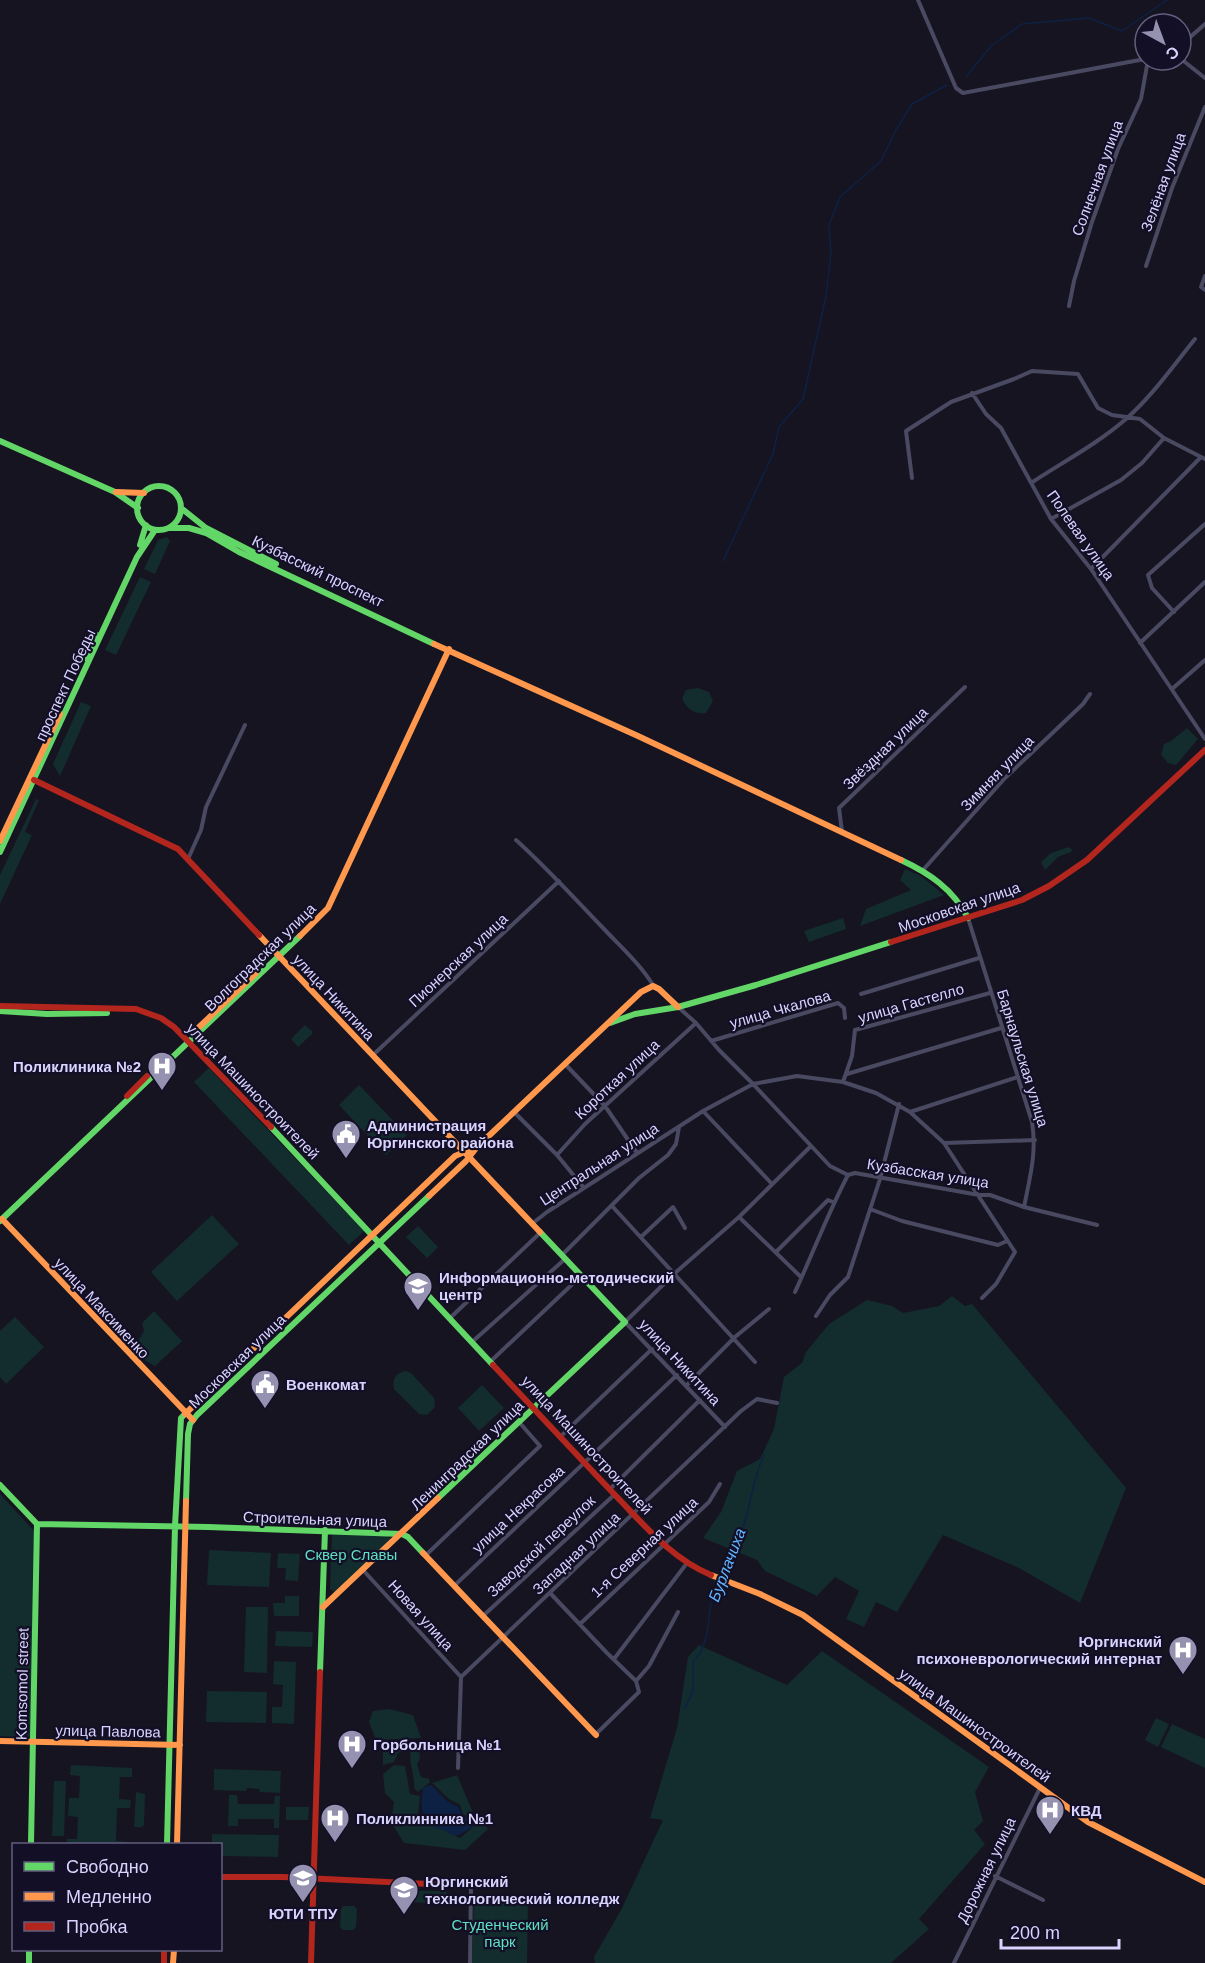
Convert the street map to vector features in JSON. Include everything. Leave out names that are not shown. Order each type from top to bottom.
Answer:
[{"type":"main road","points":[[0,441],[116,492],[138,508]]},
{"type":"main road","points":[[116,492],[144,493],[157,487],[171,490],[176,495],[181,508],[178,520],[169,528]]},
{"type":"main road","points":[[144,493],[138,508],[140,519],[155,530],[196,528],[239,552],[922,870],[950,890],[962,905],[968,918]]},
{"type":"main road","name":"Кузбасский проспект","points":[[181,508],[206,528],[448,649]]},
{"type":"main road","points":[[0,841],[139,549],[146,525]]},
{"type":"main road","name":"проспект Победы","points":[[0,852],[137,557],[155,530]]},
{"type":"main road","name":"Волгоградская улица","points":[[2,1218],[313,924],[333,900],[448,649]]},
{"type":"main road","name":"Московская улица","points":[[604,1026],[636,1014],[678,1007],[1022,900],[1075,869],[1205,750]]},
{"type":"main road","name":"улица Никитина","points":[[34,780],[178,849],[625,1322]]},
{"type":"main road","points":[[653,986],[678,1007]]},
{"type":"main road","name":"Московская улица","points":[[177,1843],[188,1434],[193,1420],[469,1158],[477,1147],[627,1004],[640,992],[653,986]]},
{"type":"main road","points":[[665,1010],[669,1005],[669,998]]},
{"type":"main road","points":[[627,1004],[629,1012],[636,1014]]},
{"type":"main road","name":"улица Машиностроителей","points":[[0,1008],[136,1009],[161,1018],[187,1041],[664,1545],[700,1570],[760,1594],[803,1615],[1094,1827],[1205,1882]]},
{"type":"main road","points":[[2,1218],[187,1041]]},
{"type":"main road","name":"Московская улица","points":[[167,1843],[180,1422],[185,1413],[455,1156],[462,1150],[477,1147]]},
{"type":"main road","name":"улица Максименко","points":[[2,1218],[193,1420]]},
{"type":"main road","name":"Ленинградская улица","points":[[323,1607],[625,1322]]},
{"type":"main road","points":[[231,1369],[238,1377]]},
{"type":"main road","points":[[0,1485],[37,1524]]},
{"type":"main road","name":"Строительная улица","points":[[37,1524],[185,1526],[402,1534],[596,1735]]},
{"type":"main road","name":"Komsomol street","points":[[31,1843],[37,1524]]},
{"type":"main road","points":[[311,1963],[325,1530]]},
{"type":"main road","name":"улица Павлова","points":[[0,1741],[180,1745]]},
{"type":"main road","points":[[222,1877],[471,1886]]},
{"type":"street","points":[[918,0],[956,88],[963,93],[1133,63]]},
{"type":"street","points":[[1193,34],[1205,24]]},
{"type":"street","points":[[1193,68],[1205,78]]},
{"type":"street","name":"Солнечная улица","points":[[1070,306],[1074,281],[1092,222],[1118,149],[1141,99],[1145,72]]},
{"type":"street","name":"Зелёная улица","points":[[1146,267],[1172,188],[1205,107]]},
{"type":"street","points":[[1203,289],[1205,276]]},
{"type":"street","points":[[1031,483],[1104,437],[1128,417],[1161,383],[1195,339]]},
{"type":"street","points":[[912,478],[906,430],[951,402],[1032,371],[1078,374],[1098,408],[1112,415],[1140,419],[1164,438],[1203,458],[1091,569]]},
{"type":"street","name":"Полевая улица","points":[[972,393],[986,414],[1001,428],[1051,519],[1091,569],[1205,739]]},
{"type":"street","points":[[1051,519],[1121,480],[1142,463],[1164,438]]},
{"type":"street","points":[[1174,612],[1152,588],[1148,575],[1205,524]]},
{"type":"street","points":[[1140,643],[1205,582]]},
{"type":"street","points":[[1172,689],[1205,660]]},
{"type":"street","name":"Звёздная улица","points":[[842,833],[839,808],[965,687]]},
{"type":"street","name":"Зимняя улица","points":[[922,870],[1005,778],[1083,704],[1090,694]]},
{"type":"street","points":[[188,859],[201,830],[206,807],[245,725]]},
{"type":"street","points":[[516,840],[559,881],[629,955],[646,974],[653,986]]},
{"type":"street","name":"Пионерская улица","points":[[373,1055],[559,881]]},
{"type":"street","name":"Барнаульская улица","points":[[968,918],[1032,1122],[1035,1140],[1034,1158],[1024,1207]]},
{"type":"street","points":[[861,994],[979,958]]},
{"type":"street","name":"улица Гастелло","points":[[843,1082],[852,1056],[855,1030],[990,993]]},
{"type":"street","name":"улица Чкалова","points":[[711,1041],[838,1003],[844,1008],[845,1018]]},
{"type":"street","name":"Кузбасская улица","points":[[678,1007],[696,1023],[830,1166],[848,1175],[855,1173],[880,1179],[990,1195],[1024,1207],[1097,1225]]},
{"type":"street","name":"Короткая улица","points":[[557,1155],[585,1124],[696,1023]]},
{"type":"street","points":[[847,1074],[1001,1028]]},
{"type":"street","points":[[565,1064],[605,1106],[637,1153]]},
{"type":"street","name":"Центральная улица","points":[[533,1223],[679,1126],[753,1083],[798,1076],[843,1082],[876,1093],[910,1112],[944,1143],[967,1181],[979,1195],[1015,1252],[996,1284],[982,1298]]},
{"type":"street","points":[[910,1112],[1018,1077]]},
{"type":"street","points":[[816,1316],[830,1295],[848,1277],[880,1179],[899,1104]]},
{"type":"street","points":[[703,1111],[772,1184]]},
{"type":"street","points":[[514,1112],[557,1155],[584,1188]]},
{"type":"street","name":"Центральная улица","points":[[472,1342],[564,1257],[639,1179],[668,1155],[676,1144],[679,1126]]},
{"type":"street","points":[[944,1143],[1035,1140]]},
{"type":"street","name":"Ленинградская улица","points":[[625,1322],[811,1146]]},
{"type":"street","points":[[795,1292],[848,1175]]},
{"type":"street","points":[[776,1252],[828,1200],[834,1202]]},
{"type":"street","points":[[612,1206],[735,1337],[755,1362]]},
{"type":"street","points":[[640,1237],[673,1207],[685,1228]]},
{"type":"street","points":[[870,1209],[902,1221],[998,1245],[1007,1241]]},
{"type":"street","points":[[739,1216],[801,1277]]},
{"type":"street","points":[[450,1318],[541,1232]]},
{"type":"street","points":[[491,1361],[582,1275]]},
{"type":"street","points":[[686,1386],[735,1337],[769,1309]]},
{"type":"street","name":"улица Никитина","points":[[625,1322],[725,1427]]},
{"type":"street","points":[[561,1436],[651,1349]]},
{"type":"street","name":"улица Некрасова","points":[[454,1586],[677,1376]]},
{"type":"street","name":"Западная улица","points":[[461,1677],[757,1399],[777,1403]]},
{"type":"street","name":"Заводской переулок","points":[[483,1616],[613,1491],[700,1400]]},
{"type":"street","points":[[425,1556],[540,1446],[519,1422]]},
{"type":"street","name":"1-я Северная улица","points":[[580,1624],[709,1502],[720,1484]]},
{"type":"street","points":[[614,1659],[687,1563]]},
{"type":"street","name":"Новая улица","points":[[363,1570],[461,1677]]},
{"type":"street","points":[[551,1593],[636,1681],[639,1692],[596,1735]]},
{"type":"street","points":[[636,1681],[649,1666],[678,1612]]},
{"type":"street","points":[[458,1768],[461,1677]]},
{"type":"street","name":"Дорожная улица","points":[[954,1963],[1040,1788]]},
{"type":"street","points":[[995,1876],[1044,1900]]},
{"type":"street","points":[[470,1963],[471,1886]]},
{"type":"green space","points":[[167,537],[170,541],[155,574],[144,569],[158,540]]},
{"type":"green space","points":[[140,577],[151,582],[116,655],[105,650]]},
{"type":"green space","points":[[698,688],[709,692],[713,701],[706,713],[692,710],[682,699],[686,690]]},
{"type":"green space","points":[[81,702],[91,706],[60,776],[53,764]]},
{"type":"green space","points":[[1187,728],[1198,739],[1176,765],[1168,763],[1161,755],[1164,744]]},
{"type":"green space","points":[[36,799],[39,800],[25,832],[32,835],[0,904],[0,875]]},
{"type":"green space","points":[[1069,847],[1073,851],[1058,857],[1045,870],[1041,862],[1051,853]]},
{"type":"green space","points":[[905,869],[921,876],[944,895],[860,926],[866,909],[911,890],[900,880]]},
{"type":"green space","points":[[843,918],[846,929],[809,942],[804,931]]},
{"type":"green space","points":[[305,1025],[312,1031],[312,1034],[298,1047],[291,1039]]},
{"type":"green space","points":[[209,1068],[364,1231],[349,1245],[194,1082]]},
{"type":"green space","points":[[359,1085],[407,1135],[386,1155],[339,1105]]},
{"type":"green space","points":[[212,1215],[239,1244],[177,1301],[151,1272]]},
{"type":"green space","points":[[418,1226],[438,1247],[427,1258],[406,1237]]},
{"type":"green space","points":[[952,1296],[965,1306],[972,1304],[1126,1488],[1080,1603],[1019,1568],[943,1535],[897,1612],[876,1602],[864,1627],[846,1619],[859,1591],[835,1577],[817,1596],[765,1571],[757,1560],[703,1538],[721,1512],[737,1471],[760,1459],[774,1429],[784,1377],[802,1363],[806,1352],[829,1324],[867,1300],[892,1306],[903,1313],[939,1306]]},
{"type":"green space","points":[[154,1311],[182,1341],[155,1366],[146,1361],[134,1348],[144,1331],[142,1323]]},
{"type":"green space","points":[[15,1317],[44,1347],[6,1384],[0,1377],[0,1331]]},
{"type":"green space","points":[[406,1371],[411,1373],[434,1398],[435,1407],[427,1415],[419,1414],[394,1389],[395,1377]]},
{"type":"green space","points":[[482,1385],[504,1408],[479,1431],[458,1408]]},
{"type":"green space","points":[[0,1494],[35,1532],[30,1737],[0,1736]]},
{"type":"green space","name":"Сквер Славы","points":[[332,1534],[385,1535],[391,1539],[336,1593],[330,1589]]},
{"type":"green space","points":[[209,1550],[271,1553],[269,1587],[207,1585]]},
{"type":"green space","points":[[278,1553],[300,1554],[298,1581],[285,1580],[286,1568],[277,1568]]},
{"type":"green space","points":[[285,1596],[299,1596],[299,1616],[274,1616],[273,1603],[285,1603]]},
{"type":"green space","points":[[246,1607],[268,1607],[267,1673],[244,1672]]},
{"type":"green space","points":[[276,1631],[313,1632],[312,1647],[275,1646]]},
{"type":"green space","points":[[699,1645],[787,1685],[822,1651],[989,1767],[975,1792],[983,1821],[974,1830],[985,1844],[919,1919],[929,1929],[891,1963],[595,1963],[594,1957],[622,1908],[663,1820],[650,1818],[677,1728],[688,1657]]},
{"type":"green space","points":[[274,1661],[296,1662],[294,1724],[272,1723],[272,1707],[282,1707],[283,1685],[273,1684]]},
{"type":"green space","points":[[207,1691],[267,1692],[266,1723],[206,1722]]},
{"type":"green space","points":[[389,1709],[413,1715],[421,1738],[376,1740],[369,1722],[373,1711]]},
{"type":"green space","points":[[1156,1718],[1169,1724],[1158,1747],[1145,1740]]},
{"type":"green space","points":[[1172,1724],[1205,1739],[1205,1768],[1161,1747]]},
{"type":"green space","points":[[419,1743],[420,1759],[417,1764],[421,1777],[430,1779],[429,1783],[418,1792],[414,1788],[410,1760],[411,1749],[398,1753],[394,1762],[383,1765],[383,1747]]},
{"type":"green space","points":[[71,1765],[132,1768],[132,1777],[120,1777],[119,1799],[131,1800],[130,1808],[117,1808],[116,1841],[128,1843],[67,1843],[67,1839],[77,1839],[78,1817],[68,1816],[69,1798],[79,1798],[80,1776],[70,1775]]},
{"type":"green space","points":[[394,1765],[405,1766],[410,1794],[420,1796],[418,1817],[460,1838],[481,1820],[488,1829],[465,1850],[404,1843],[391,1822],[394,1802],[385,1793],[383,1774]]},
{"type":"green space","points":[[214,1769],[281,1771],[280,1793],[260,1792],[259,1789],[247,1788],[246,1791],[214,1790]]},
{"type":"green space","points":[[457,1775],[474,1815],[463,1815],[460,1805],[449,1799],[432,1783]]},
{"type":"green space","points":[[54,1781],[66,1781],[64,1836],[52,1836]]},
{"type":"green space","points":[[136,1792],[145,1794],[144,1825],[142,1827],[134,1827]]},
{"type":"green space","points":[[229,1795],[237,1795],[238,1804],[274,1804],[275,1796],[280,1796],[279,1828],[274,1828],[274,1819],[238,1819],[238,1826],[228,1826]]},
{"type":"green space","points":[[286,1807],[309,1807],[308,1820],[286,1820]]},
{"type":"green space","points":[[212,1834],[279,1835],[278,1857],[222,1856],[222,1843],[212,1843]]},
{"type":"green space","points":[[403,1891],[445,1891],[447,1901],[444,1903],[401,1902],[400,1893]]},
{"type":"green space","name":"Студенческий парк","points":[[474,1898],[528,1902],[527,1963],[472,1963]]},
{"type":"green space","points":[[343,1906],[354,1906],[357,1909],[356,1927],[353,1930],[343,1930],[340,1927]]},
{"type":"water","points":[[431,1785],[447,1801],[458,1807],[463,1816],[473,1821],[474,1826],[459,1835],[451,1835],[429,1823],[423,1815],[422,1800],[423,1788]]},
{"type":"waterway","points":[[966,77],[991,46],[1022,24],[1089,18],[1122,31],[1167,0]]},
{"type":"waterway","points":[[723,561],[773,454],[779,427],[803,399],[826,296],[831,253],[829,225],[840,197],[881,161],[912,104],[947,85]]},
{"type":"waterway","name":"Бурлачиха","points":[[723,1575],[742,1530],[764,1455]]},
{"type":"waterway","name":"Бурлачиха","points":[[685,1709],[693,1690],[693,1662],[701,1652],[707,1634],[711,1602],[721,1580]]},
{"type":"traffic: fast","points":[[0,441],[115,492],[138,508]]},
{"type":"traffic: fast","points":[[159,486],[174,493],[181,508],[174,523],[159,530],[144,523],[137,508],[144,493],[159,486]]},
{"type":"traffic: fast","points":[[181,508],[206,528],[276,564]]},
{"type":"traffic: fast","points":[[140,545],[146,525]]},
{"type":"traffic: fast","points":[[169,528],[189,528],[206,533],[239,552],[434,644]]},
{"type":"traffic: fast","points":[[0,852],[137,557],[155,530]]},
{"type":"traffic: fast","points":[[87,659],[97,635]]},
{"type":"traffic: fast","points":[[901,860],[921,870],[948,890],[968,918]]},
{"type":"traffic: fast","points":[[0,1221],[300,936]]},
{"type":"traffic: fast","points":[[610,1023],[635,1014],[678,1007],[756,985],[891,942]]},
{"type":"traffic: fast","points":[[0,1011],[47,1014],[107,1013]]},
{"type":"traffic: fast","points":[[271,1127],[493,1365]]},
{"type":"traffic: fast","points":[[186,1501],[188,1434],[190,1424],[197,1415],[429,1196]]},
{"type":"traffic: fast","points":[[438,1498],[625,1322],[540,1232]]},
{"type":"traffic: fast","points":[[167,1843],[175,1526],[181,1418],[185,1414]]},
{"type":"traffic: fast","points":[[0,1485],[37,1524],[402,1534],[408,1537],[423,1553]]},
{"type":"traffic: fast","points":[[31,1843],[37,1524]]},
{"type":"traffic: fast","points":[[320,1672],[325,1530]]},
{"type":"traffic: fast","points":[[29,1951],[29,1963]]},
{"type":"traffic: slow","points":[[116,492],[144,493]]},
{"type":"traffic: slow","points":[[434,644],[638,736],[901,860]]},
{"type":"traffic: slow","points":[[300,936],[328,908],[449,649]]},
{"type":"traffic: slow","points":[[0,841],[60,714]]},
{"type":"traffic: slow","points":[[259,935],[540,1232]]},
{"type":"traffic: slow","points":[[196,1030],[256,973]]},
{"type":"traffic: slow","points":[[429,1196],[466,1161],[477,1147],[641,992],[653,986],[678,1007]]},
{"type":"traffic: slow","points":[[185,1414],[455,1156],[476,1147]]},
{"type":"traffic: slow","points":[[2,1219],[193,1420]]},
{"type":"traffic: slow","points":[[323,1607],[438,1498]]},
{"type":"traffic: slow","points":[[177,1843],[186,1501]]},
{"type":"traffic: slow","points":[[423,1553],[596,1735]]},
{"type":"traffic: slow","points":[[711,1575],[760,1594],[803,1615],[1088,1822],[1205,1882]]},
{"type":"traffic: slow","points":[[0,1741],[180,1745]]},
{"type":"traffic: slow","points":[[173,1963],[174,1951]]},
{"type":"traffic: jam","points":[[891,942],[1022,900],[1049,886],[1087,860],[1205,750]]},
{"type":"traffic: jam","points":[[34,780],[178,849],[259,935]]},
{"type":"traffic: jam","points":[[0,1006],[136,1009],[161,1018],[174,1027],[271,1127]]},
{"type":"traffic: jam","points":[[127,1096],[147,1076]]},
{"type":"traffic: jam","points":[[493,1365],[649,1530],[671,1551],[711,1575]]},
{"type":"traffic: jam","points":[[311,1963],[320,1672]]},
{"type":"traffic: jam","points":[[222,1877],[283,1877],[471,1886]]},
{"type":"traffic: jam","points":[[164,1951],[164,1963]]},
{"type":"place","name":"Поликлиника №2","points":[[162,1092]]},
{"type":"place","name":"Администрация Юргинского района","points":[[346,1160]]},
{"type":"place","name":"Информационно-методический центр","points":[[418,1312]]},
{"type":"place","name":"Военкомат","points":[[265,1410]]},
{"type":"place","name":"Юргинский психоневрологический интернат","points":[[1183,1676]]},
{"type":"place","name":"Горбольница №1","points":[[352,1770]]},
{"type":"place","name":"КВД","points":[[1050,1836]]},
{"type":"place","name":"Поликлинника №1","points":[[335,1844]]},
{"type":"place","name":"ЮТИ ТПУ","points":[[303,1904]]},
{"type":"place","name":"Юргинский технологический колледж","points":[[404,1916]]}]
